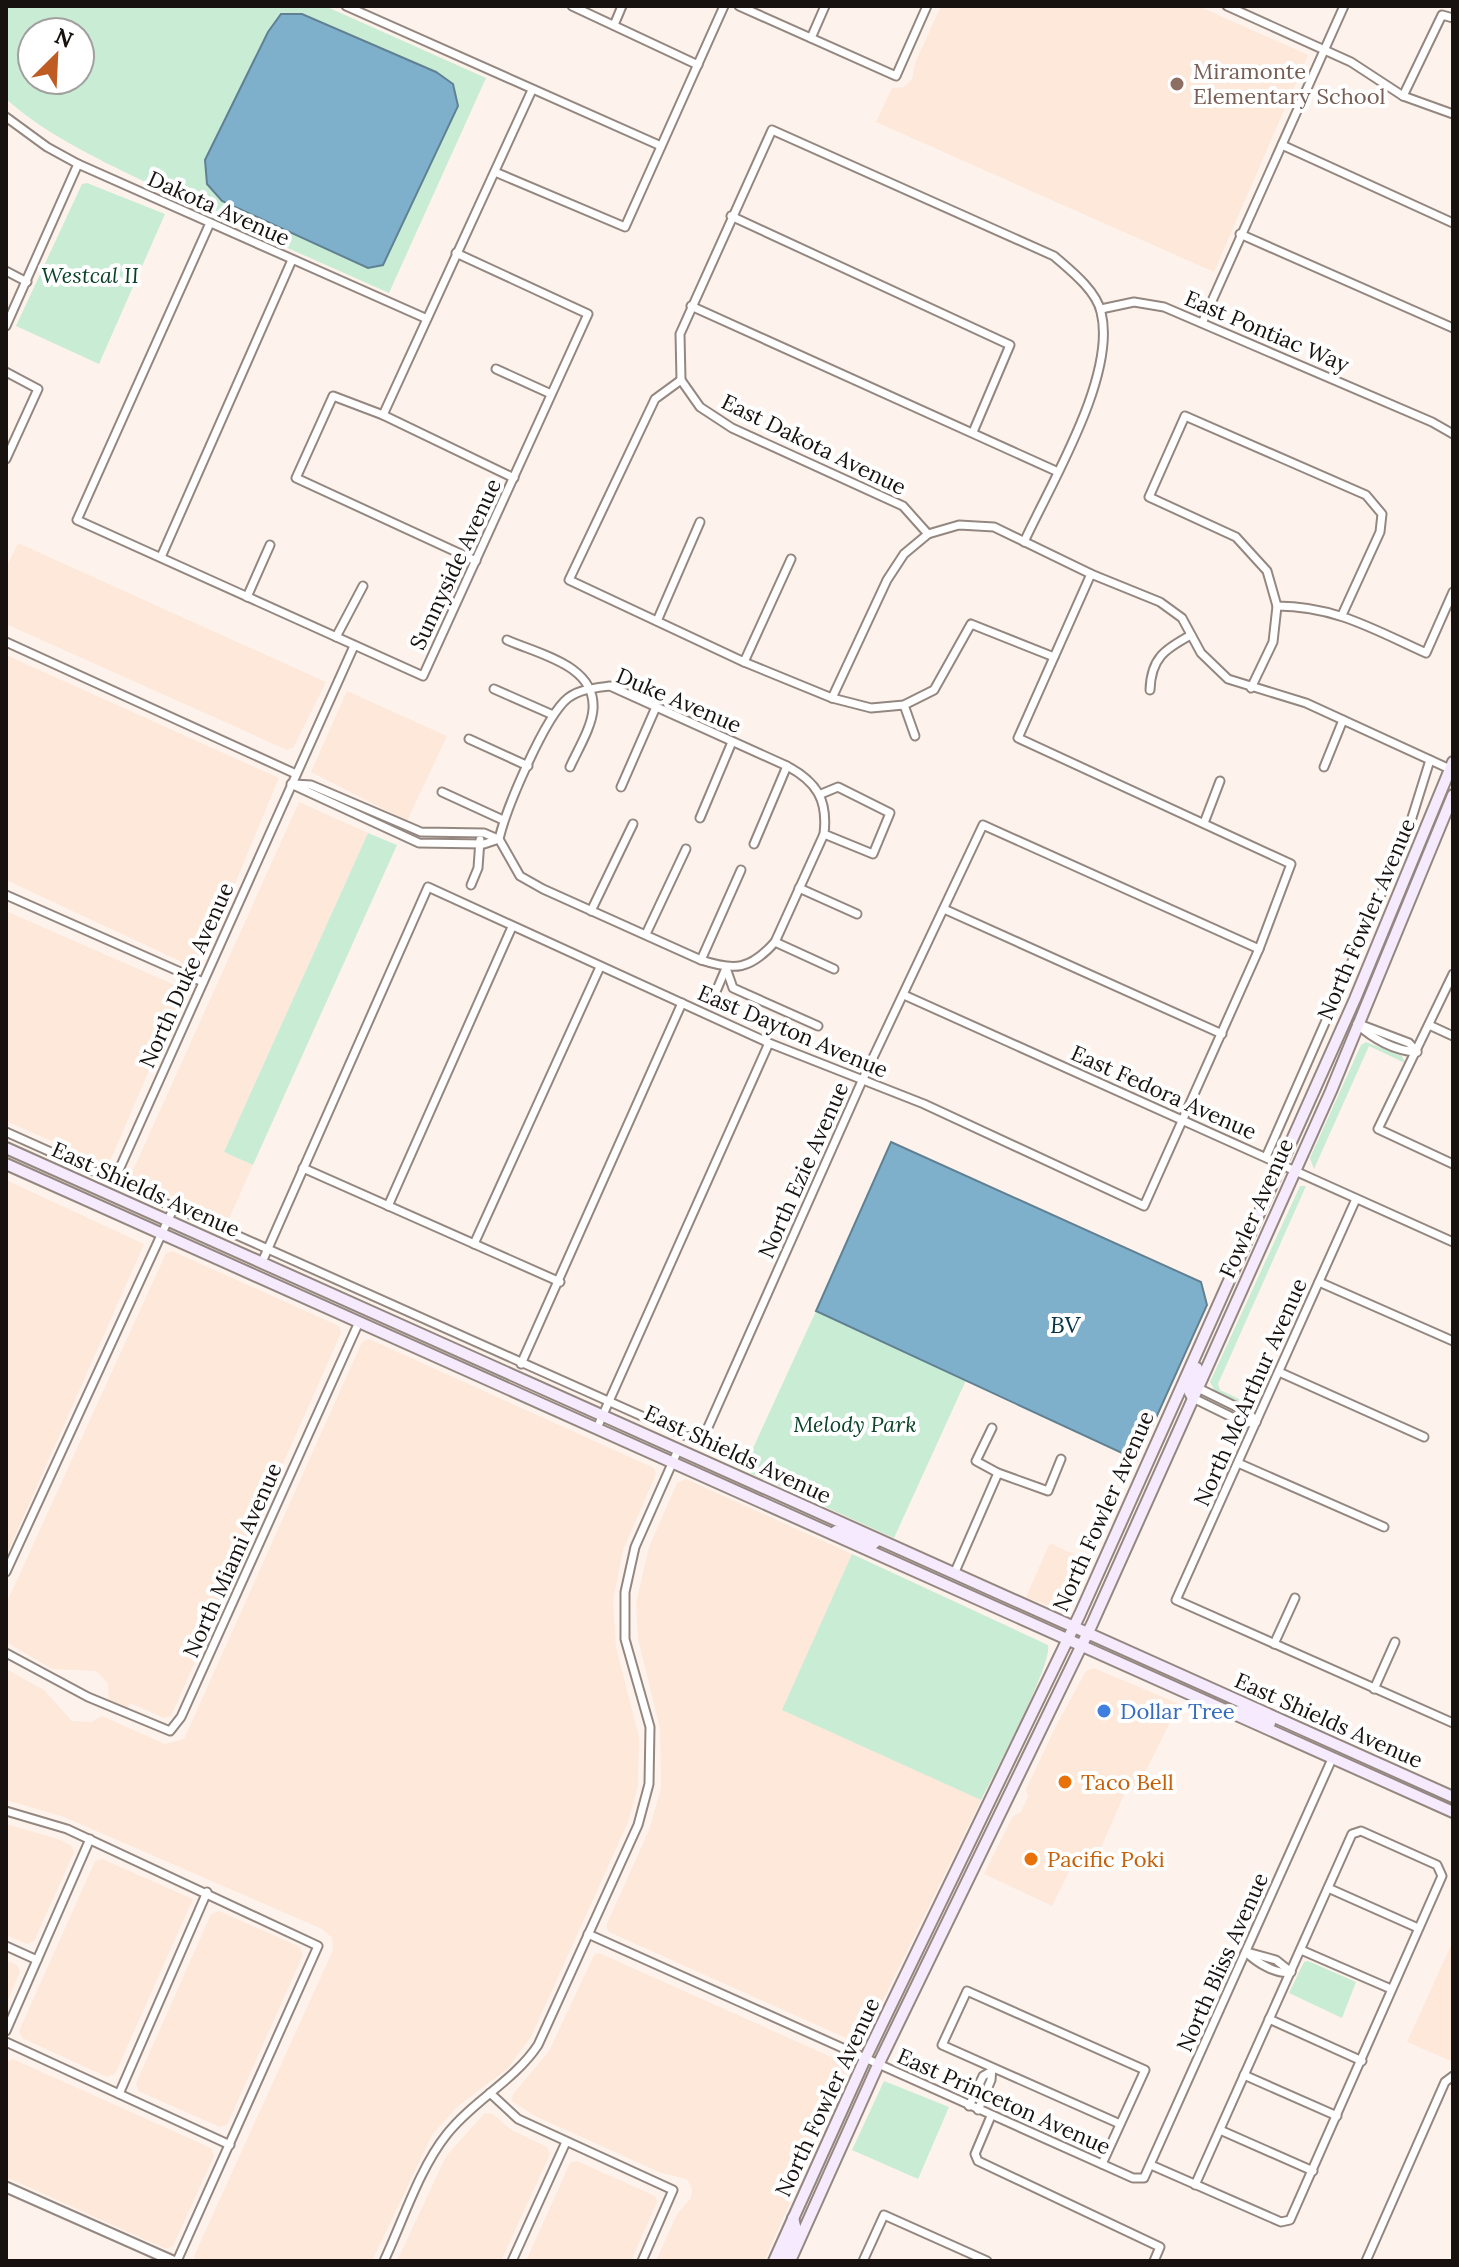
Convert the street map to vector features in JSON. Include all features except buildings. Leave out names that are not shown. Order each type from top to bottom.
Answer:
[{"type":"main road","name":"North Fowler Avenue","points":[[774,2261],[865,2059],[1074,1628],[1355,999],[1452,767]]},
{"type":"main road","name":"Fowler Avenue","points":[[1087,1633],[1295,1170],[1453,795]]},
{"type":"main road","name":"East Shields Avenue","points":[[6,1148],[1453,1797]]},
{"type":"main road","name":"East Shields Avenue","points":[[6,1164],[1080,1648],[1453,1812]]},
{"type":"main road","points":[[1195,1393],[1189,1393],[1190,1384],[1214,1328],[1212,1318]]},
{"type":"main road","points":[[778,1512],[806,1518],[872,1545],[878,1540]]},
{"type":"main road","name":"North Fowler Avenue","points":[[790,2261],[878,2065],[1087,1633]]},
{"type":"main road","points":[[1228,1712],[1243,1711],[1301,1736],[1336,1745]]},
{"type":"main road","points":[[1332,1759],[1339,1754],[1400,1780],[1435,1789]]},
{"type":"main road","points":[[932,1952],[931,1937],[958,1882],[969,1845]]},
{"type":"main road","points":[[782,2261],[796,2230],[793,2218]]},
{"type":"street","points":[[346,6],[661,146]]},
{"type":"street","points":[[572,6],[698,65]]},
{"type":"street","points":[[614,25],[622,6]]},
{"type":"street","points":[[495,172],[625,227],[724,6]]},
{"type":"street","points":[[739,6],[896,76],[927,6]]},
{"type":"street","points":[[811,38],[825,6]]},
{"type":"street","points":[[1227,6],[1240,9],[1351,62],[1403,96],[1453,114]]},
{"type":"street","points":[[1203,321],[1344,6]]},
{"type":"street","points":[[1403,96],[1442,15],[1453,18]]},
{"type":"street","points":[[383,415],[532,90]]},
{"type":"street","name":"Dakota Avenue","points":[[6,117],[47,147],[78,164],[425,318]]},
{"type":"street","points":[[1024,542],[1098,381],[1105,345],[1101,309],[1080,280],[1054,256],[772,130],[680,334],[681,380],[655,399],[569,580],[744,662],[832,698],[871,708],[904,705],[934,690],[971,624],[1054,657]]},
{"type":"street","points":[[1282,145],[1453,223]]},
{"type":"street","points":[[6,326],[78,164]]},
{"type":"street","points":[[731,216],[1010,345],[973,432]]},
{"type":"street","points":[[6,642],[296,774],[354,646],[77,520],[210,223]]},
{"type":"street","points":[[1240,234],[1453,328]]},
{"type":"street","name":"Sunnyside Avenue","points":[[354,646],[423,676],[588,314],[456,253]]},
{"type":"street","points":[[161,557],[292,260]]},
{"type":"street","points":[[6,271],[27,282]]},
{"type":"street","name":"East Pontiac Way","points":[[1101,309],[1134,302],[1164,307],[1203,321],[1453,434]]},
{"type":"street","points":[[691,306],[1056,471]]},
{"type":"street","points":[[496,369],[551,394]]},
{"type":"street","points":[[6,372],[38,389],[6,459]]},
{"type":"street","name":"East Dakota Avenue","points":[[681,380],[700,407],[732,428],[903,506],[928,534]]},
{"type":"street","points":[[476,561],[296,478],[333,396],[383,415],[514,478]]},
{"type":"street","points":[[1251,688],[1273,642],[1277,606],[1267,571],[1236,537],[1149,497],[1185,416],[1366,495],[1382,514],[1380,532],[1342,615]]},
{"type":"street","points":[[657,621],[700,522]]},
{"type":"street","points":[[832,698],[887,580],[904,554],[928,534],[959,525],[994,527],[1091,574],[1173,608],[1217,671],[1251,688],[1291,697],[1452,767]]},
{"type":"street","points":[[247,597],[270,545]]},
{"type":"street","points":[[744,662],[791,559]]},
{"type":"street","points":[[1091,574],[1018,738],[1291,864],[1259,949],[1183,1122]]},
{"type":"street","points":[[336,637],[363,586]]},
{"type":"street","points":[[1277,606],[1312,606],[1342,615],[1426,653],[1453,592]]},
{"type":"street","points":[[1150,690],[1151,674],[1160,654],[1191,635]]},
{"type":"street","points":[[507,640],[578,671],[587,689],[593,709],[570,767]]},
{"type":"street","name":"Duke Avenue","points":[[499,839],[503,820],[553,715],[569,698],[587,689],[610,686],[787,766],[809,778],[821,794]]},
{"type":"street","points":[[494,689],[553,715]]},
{"type":"street","points":[[904,705],[915,736]]},
{"type":"street","points":[[621,787],[656,707]]},
{"type":"street","points":[[1324,767],[1343,720]]},
{"type":"street","points":[[469,739],[528,766]]},
{"type":"street","points":[[700,818],[732,742]]},
{"type":"street","points":[[1266,1157],[1375,909],[1410,824],[1430,760]]},
{"type":"street","points":[[754,844],[787,766]]},
{"type":"street","name":"North Duke Avenue","points":[[114,1181],[296,774]]},
{"type":"street","points":[[1204,823],[1220,781]]},
{"type":"street","points":[[291,784],[311,785],[421,832],[480,834],[499,839],[520,876],[591,911],[726,968],[743,967],[764,955],[775,942],[824,834],[826,815],[821,794],[838,787],[890,813],[873,854],[824,834]]},
{"type":"street","points":[[291,784],[419,843],[480,844],[499,839]]},
{"type":"street","points":[[442,792],[503,820]]},
{"type":"street","points":[[591,911],[633,824]]},
{"type":"street","name":"North Ezie Avenue","points":[[701,1443],[862,1081],[983,825],[1259,949]]},
{"type":"street","points":[[471,885],[478,868],[480,834]]},
{"type":"street","points":[[646,934],[686,849]]},
{"type":"street","points":[[701,960],[741,870]]},
{"type":"street","name":"East Dayton Avenue","points":[[303,1168],[428,887],[769,1043],[924,1104],[1144,1206],[1183,1122]]},
{"type":"street","points":[[799,888],[857,914]]},
{"type":"street","points":[[6,895],[203,982]]},
{"type":"street","points":[[944,909],[1222,1034]]},
{"type":"street","points":[[388,1206],[512,927]]},
{"type":"street","points":[[775,942],[834,969]]},
{"type":"street","points":[[474,1244],[600,967]]},
{"type":"street","points":[[715,994],[726,968]]},
{"type":"street","points":[[726,968],[733,988],[818,1026]]},
{"type":"street","points":[[1452,1160],[1378,1129],[1453,974]]},
{"type":"street","name":"East Fedora Avenue","points":[[904,995],[1453,1242]]},
{"type":"street","points":[[521,1364],[682,1003]]},
{"type":"street","points":[[1357,1024],[1374,1027],[1409,1043],[1417,1052]]},
{"type":"street","points":[[1429,1025],[1453,1036]]},
{"type":"street","points":[[597,1428],[769,1043]]},
{"type":"street","name":"East Shields Avenue","points":[[6,1132],[740,1460]]},
{"type":"street","points":[[262,1262],[303,1168],[560,1282]]},
{"type":"street","name":"North McArthur Avenue","points":[[1274,1644],[1176,1600],[1356,1199]]},
{"type":"street","points":[[6,1572],[174,1207]]},
{"type":"street","points":[[1319,1282],[1453,1341]]},
{"type":"street","name":"North Miami Avenue","points":[[6,1653],[88,1697],[170,1731],[181,1717],[359,1322]]},
{"type":"street","points":[[1279,1372],[1424,1437]]},
{"type":"street","points":[[1195,1393],[1244,1423],[1256,1422]]},
{"type":"street","points":[[992,1428],[976,1461],[998,1473],[1048,1491],[1061,1459]]},
{"type":"street","points":[[384,2261],[445,2137],[519,2069],[538,2045],[638,1825],[649,1784],[650,1727],[625,1639],[625,1592],[635,1547],[678,1450]]},
{"type":"street","points":[[1238,1463],[1384,1527]]},
{"type":"street","points":[[954,1574],[998,1473]]},
{"type":"street","points":[[1295,1598],[1274,1644],[1453,1723]]},
{"type":"street","points":[[1374,1689],[1395,1642]]},
{"type":"street","name":"North Bliss Avenue","points":[[1144,2178],[1332,1759]]},
{"type":"street","points":[[6,1811],[47,1822],[90,1839],[318,1946],[175,2261],[6,2187]]},
{"type":"street","points":[[1151,2165],[1195,2185],[1281,2222],[1288,2221],[1362,2061],[1418,1928],[1442,1870],[1437,1865],[1356,1831],[1195,2185]]},
{"type":"street","points":[[6,2031],[90,1839]]},
{"type":"street","points":[[1328,1888],[1418,1928]]},
{"type":"street","points":[[119,2094],[207,1892]]},
{"type":"street","name":"East Princeton Avenue","points":[[588,1934],[991,2116],[1133,2178],[1144,2178]]},
{"type":"street","points":[[6,1946],[37,1960]]},
{"type":"street","points":[[1301,1950],[1391,1989]]},
{"type":"street","points":[[1246,1952],[1287,1966],[1291,1972]]},
{"type":"street","points":[[1102,2164],[1145,2070],[967,1991],[942,2045],[991,2070],[1120,2124]]},
{"type":"street","points":[[1269,2019],[1362,2061]]},
{"type":"street","points":[[6,2042],[230,2145]]},
{"type":"street","points":[[978,2110],[991,2070]]},
{"type":"street","points":[[1244,2075],[1337,2116]]},
{"type":"street","points":[[1366,2261],[1445,2082],[1452,2076]]},
{"type":"street","points":[[969,2106],[985,2084]]},
{"type":"street","points":[[490,2093],[518,2119],[673,2190],[642,2261]]},
{"type":"street","points":[[991,2116],[975,2159],[1160,2247],[1154,2261]]},
{"type":"street","points":[[1220,2130],[1313,2171]]},
{"type":"street","points":[[512,2261],[566,2142]]},
{"type":"street","points":[[863,2261],[884,2215],[987,2261]]},
{"type":"shaded area","points":[[941,6],[1198,6],[1308,55],[1214,272],[876,122],[892,88],[904,87],[912,79],[915,63]]},
{"type":"shaded area","points":[[18,543],[326,682],[293,748],[287,750],[6,624],[6,568]]},
{"type":"shaded area","points":[[6,655],[279,778],[199,970],[6,880]]},
{"type":"shaded area","points":[[347,691],[447,736],[407,821],[311,772]]},
{"type":"shaded area","points":[[299,802],[368,833],[224,1152],[253,1165],[228,1221],[130,1177]]},
{"type":"shaded area","points":[[6,911],[184,989],[108,1166],[6,1121]]},
{"type":"shaded area","points":[[6,1180],[144,1244],[6,1556]]},
{"type":"shaded area","points":[[172,1251],[339,1326],[341,1333],[171,1716],[164,1718],[130,1703],[125,1713],[109,1706],[108,1683],[96,1671],[52,1669],[6,1642],[6,1604],[166,1253]]},
{"type":"shaded area","points":[[369,1339],[654,1468],[656,1474],[623,1550],[613,1601],[616,1647],[639,1737],[638,1786],[628,1822],[531,2037],[507,2069],[457,2107],[432,2135],[372,2261],[196,2261],[194,2256],[333,1950],[332,1938],[322,1929],[64,1817],[6,1800],[6,1669],[44,1690],[72,1721],[91,1722],[102,1716],[165,1744],[184,1739],[362,1342]]},
{"type":"shaded area","points":[[686,1479],[852,1554],[783,1710],[981,1800],[863,2041],[857,2043],[609,1932],[606,1926],[649,1830],[661,1788],[660,1729],[638,1639],[636,1603],[649,1547],[677,1483]]},
{"type":"shaded area","points":[[1050,1543],[1090,1562],[1066,1613],[1026,1597]]},
{"type":"shaded area","points":[[1094,1668],[1179,1704],[1136,1791],[1127,1788],[1093,1866],[1076,1858],[1052,1906],[984,1874],[1013,1816],[1021,1812],[1028,1796],[1026,1789],[1057,1724],[1086,1671]]},
{"type":"shaded area","points":[[6,1824],[55,1838],[71,1845],[74,1852],[34,1941],[27,1944],[6,1935]]},
{"type":"shaded area","points":[[102,1859],[193,1899],[115,2074],[107,2077],[22,2038],[19,2031],[95,1861]]},
{"type":"shaded area","points":[[219,1911],[300,1947],[303,1955],[227,2125],[220,2127],[138,2091],[136,2083],[211,1914]]},
{"type":"shaded area","points":[[1453,1941],[1453,2062],[1407,2042]]},
{"type":"shaded area","points":[[599,1953],[847,2064],[849,2070],[764,2261],[656,2261],[677,2214],[691,2198],[692,2189],[687,2179],[661,2173],[535,2116],[512,2101],[513,2094],[549,2051],[594,1955]]},
{"type":"shaded area","points":[[6,1960],[17,1965],[20,1972],[6,2004]]},
{"type":"shaded area","points":[[13,2059],[211,2148],[214,2156],[173,2246],[166,2249],[6,2177],[6,2062]]},
{"type":"shaded area","points":[[485,2113],[493,2114],[510,2129],[547,2147],[550,2154],[501,2261],[397,2261],[446,2156]]},
{"type":"shaded area","points":[[577,2161],[655,2196],[657,2202],[631,2261],[526,2261],[570,2163]]},
{"type":"green space","points":[[6,6],[325,6],[486,78],[389,293],[107,163],[54,134],[6,99]]},
{"type":"green space","name":"Westcal II","points":[[87,183],[165,214],[99,364],[16,326],[82,184]]},
{"type":"green space","points":[[368,833],[397,845],[253,1165],[224,1152]]},
{"type":"green space","points":[[1366,1042],[1402,1056],[1405,1063],[1369,1046],[1314,1169],[1310,1158],[1361,1045]]},
{"type":"green space","points":[[1300,1186],[1306,1186],[1218,1384],[1220,1390],[1254,1406],[1250,1407],[1215,1391],[1210,1382]]},
{"type":"green space","name":"Melody Park","points":[[816,1311],[967,1378],[894,1538],[743,1470]]},
{"type":"green space","points":[[852,1554],[1048,1645],[1032,1696],[981,1800],[782,1710]]},
{"type":"green space","points":[[1304,1962],[1356,1982],[1342,2018],[1289,1993]]},
{"type":"green space","points":[[884,2081],[949,2107],[918,2179],[852,2150]]},
{"type":"water","points":[[281,14],[302,14],[436,72],[453,84],[458,106],[383,265],[368,268],[222,201],[207,184],[205,160],[268,32]]},
{"type":"water","name":"BV","points":[[891,1142],[1201,1282],[1207,1305],[1137,1460],[816,1311]]},
{"type":"place","name":"Miramonte Elementary School","points":[[1177,84]]},
{"type":"place","name":"Dollar Tree","points":[[1104,1711]]},
{"type":"place","name":"Taco Bell","points":[[1065,1782]]},
{"type":"place","name":"Pacific Poki","points":[[1031,1859]]}]
